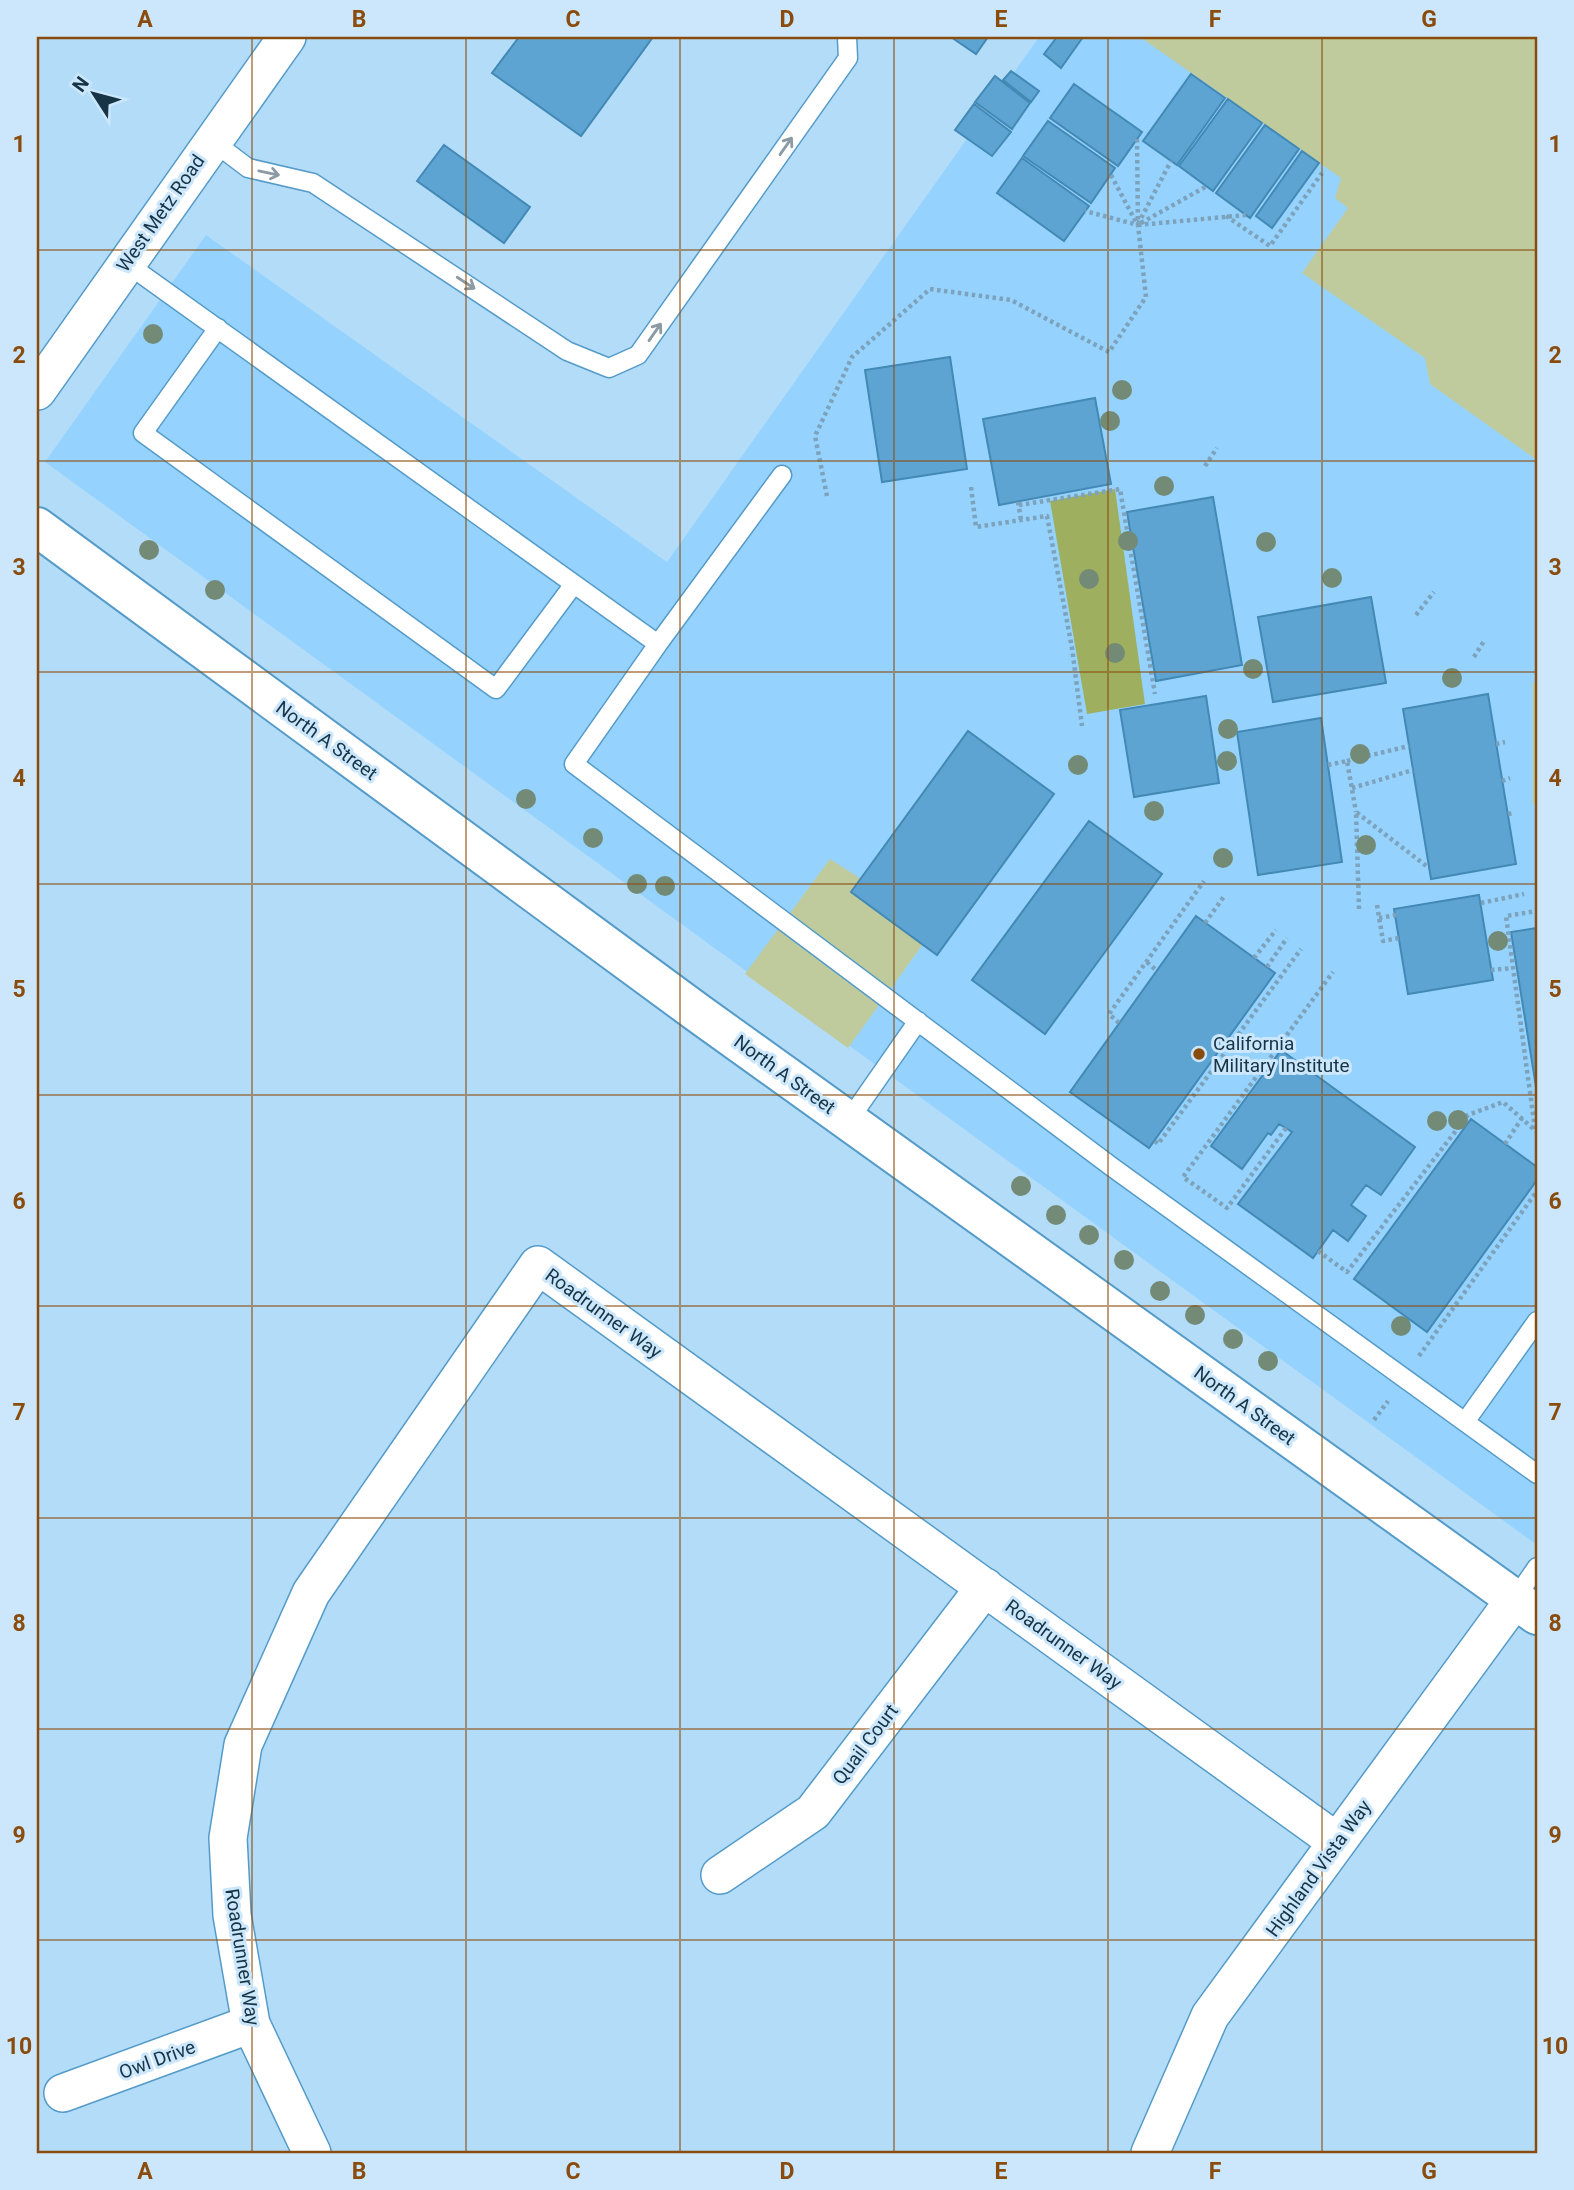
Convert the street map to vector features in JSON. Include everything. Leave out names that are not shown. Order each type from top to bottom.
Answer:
[{"type":"main road","name":"North A Street","points":[[37,527],[849,1120],[1526,1607]]},
{"type":"street","name":"West Metz Road","points":[[37,391],[286,37]]},
{"type":"street","name":"Roadrunner Way","points":[[312,2153],[251,2024],[232,1915],[228,1838],[243,1745],[311,1592],[538,1265],[1337,1842]]},
{"type":"street","name":"Quail Court","points":[[720,1875],[813,1812],[985,1587]]},
{"type":"street","name":"Highland Vista Way","points":[[1150,2153],[1210,2016],[1337,1842],[1526,1607]]},
{"type":"street","name":"Owl Drive","points":[[63,2093],[251,2024]]},
{"type":"lane","points":[[211,140],[248,169],[313,183],[567,351],[608,368],[638,355],[848,58],[847,37]]},
{"type":"lane","points":[[126,263],[658,644]]},
{"type":"lane","points":[[218,328],[143,433],[496,689],[574,584]]},
{"type":"lane","points":[[782,475],[574,764],[1124,1175],[1537,1474]]},
{"type":"lane","points":[[849,1120],[918,1021]]},
{"type":"lane","points":[[1465,1422],[1537,1321]]},
{"type":"lane","points":[[1526,1607],[1537,1567]]},
{"type":"path","points":[[827,496],[814,436],[852,357],[930,289],[1011,300],[1109,352],[1146,297],[1138,225],[1137,139]]},
{"type":"path","points":[[1138,225],[1171,161]]},
{"type":"path","points":[[1226,216],[1270,246],[1322,173]]},
{"type":"path","points":[[1111,175],[1138,225]]},
{"type":"path","points":[[1138,225],[1208,186]]},
{"type":"path","points":[[1298,192],[1305,197]]},
{"type":"path","points":[[1291,202],[1298,207]]},
{"type":"path","points":[[1085,211],[1138,225],[1246,215]]},
{"type":"path","points":[[1205,466],[1217,448]]},
{"type":"path","points":[[971,487],[976,527],[1047,516],[1082,726]]},
{"type":"path","points":[[1021,520],[1018,503],[1120,488],[1139,590],[1154,694]]},
{"type":"path","points":[[1416,615],[1434,592]]},
{"type":"path","points":[[1474,657],[1484,641]]},
{"type":"path","points":[[1496,744],[1505,742]]},
{"type":"path","points":[[1328,765],[1409,746]]},
{"type":"path","points":[[1347,761],[1356,812],[1359,909]]},
{"type":"path","points":[[1352,788],[1413,770]]},
{"type":"path","points":[[1502,781],[1510,778]]},
{"type":"path","points":[[1356,812],[1429,868]]},
{"type":"path","points":[[1508,814],[1514,813]]},
{"type":"path","points":[[1119,1023],[1109,1014],[1204,881]]},
{"type":"path","points":[[1481,903],[1524,894]]},
{"type":"path","points":[[1205,923],[1225,895]]},
{"type":"path","points":[[1377,905],[1383,941],[1399,938]]},
{"type":"path","points":[[1536,1131],[1506,916],[1537,911]]},
{"type":"path","points":[[1379,918],[1396,915]]},
{"type":"path","points":[[1254,958],[1276,930]]},
{"type":"path","points":[[1266,967],[1287,938]]},
{"type":"path","points":[[1154,1141],[1158,1144],[1179,1110],[1246,1017],[1301,948]]},
{"type":"path","points":[[1147,962],[1157,971]]},
{"type":"path","points":[[1491,970],[1513,968]]},
{"type":"path","points":[[1286,1128],[1227,1208],[1183,1177],[1333,972]]},
{"type":"path","points":[[1318,1251],[1347,1272],[1468,1115],[1503,1102],[1536,1131]]},
{"type":"path","points":[[1505,1144],[1522,1118]]},
{"type":"path","points":[[1374,1420],[1462,1289],[1537,1191]]},
{"type":"path","points":[[1396,1208],[1402,1213]]},
{"type":"shaded area","name":"California Military Institute","points":[[1039,37],[1537,37],[1537,1545],[45,462],[206,235],[667,562]]},
{"type":"green space","points":[[1140,37],[1537,37],[1537,460],[1430,384],[1425,358],[1302,273],[1348,208],[1335,198],[1341,178]]},
{"type":"green space","points":[[1115,489],[1145,704],[1087,714],[1050,501]]},
{"type":"green space","points":[[1533,682],[1537,685],[1537,804],[1533,804]]},
{"type":"green space","points":[[830,859],[861,879],[923,944],[848,1048],[745,974]]},
{"type":"building","points":[[519,37],[653,37],[581,136],[492,73]]},
{"type":"building","points":[[951,37],[988,37],[976,54]]},
{"type":"building","points":[[1057,37],[1083,37],[1061,68],[1044,54]]},
{"type":"building","points":[[1011,71],[1039,91],[1031,102],[1003,80]]},
{"type":"building","points":[[1191,74],[1225,98],[1177,165],[1143,141]]},
{"type":"building","points":[[995,76],[1030,103],[1012,129],[975,102]]},
{"type":"building","points":[[1074,84],[1142,132],[1118,166],[1050,118]]},
{"type":"building","points":[[1228,99],[1262,123],[1213,191],[1179,166]]},
{"type":"building","points":[[974,104],[1011,132],[992,156],[955,130]]},
{"type":"building","points":[[1048,121],[1115,168],[1091,203],[1023,156]]},
{"type":"building","points":[[1265,125],[1299,149],[1250,218],[1216,193]]},
{"type":"building","points":[[444,145],[530,207],[504,243],[417,181]]},
{"type":"building","points":[[1302,151],[1319,163],[1272,228],[1256,216]]},
{"type":"building","points":[[1022,158],[1089,206],[1064,241],[997,193]]},
{"type":"building","points":[[950,357],[967,469],[882,482],[865,370]]},
{"type":"building","points":[[1095,398],[1111,484],[999,505],[983,419]]},
{"type":"building","points":[[1213,497],[1242,665],[1156,681],[1127,512]]},
{"type":"building","points":[[1371,597],[1386,683],[1273,702],[1258,617]]},
{"type":"building","points":[[1488,694],[1516,864],[1431,879],[1403,709]]},
{"type":"building","points":[[1206,696],[1219,783],[1134,797],[1120,710]]},
{"type":"building","points":[[1321,718],[1342,862],[1258,875],[1237,732]]},
{"type":"building","points":[[968,731],[1054,794],[937,955],[851,892]]},
{"type":"building","points":[[1089,821],[1162,874],[1045,1034],[972,980]]},
{"type":"building","points":[[1479,895],[1493,980],[1408,994],[1394,909]]},
{"type":"building","points":[[1196,916],[1275,973],[1149,1148],[1070,1092]]},
{"type":"building","points":[[1537,928],[1537,1093],[1511,932]]},
{"type":"building","points":[[1281,1050],[1415,1147],[1381,1195],[1366,1185],[1351,1205],[1366,1216],[1348,1241],[1333,1230],[1313,1258],[1238,1204],[1292,1132],[1279,1124],[1271,1135],[1268,1133],[1242,1169],[1211,1146]]},
{"type":"building","points":[[1471,1119],[1537,1167],[1537,1180],[1427,1332],[1354,1279]]},
{"type":"place","name":"California Military Institute","points":[[1199,1054]]}]
